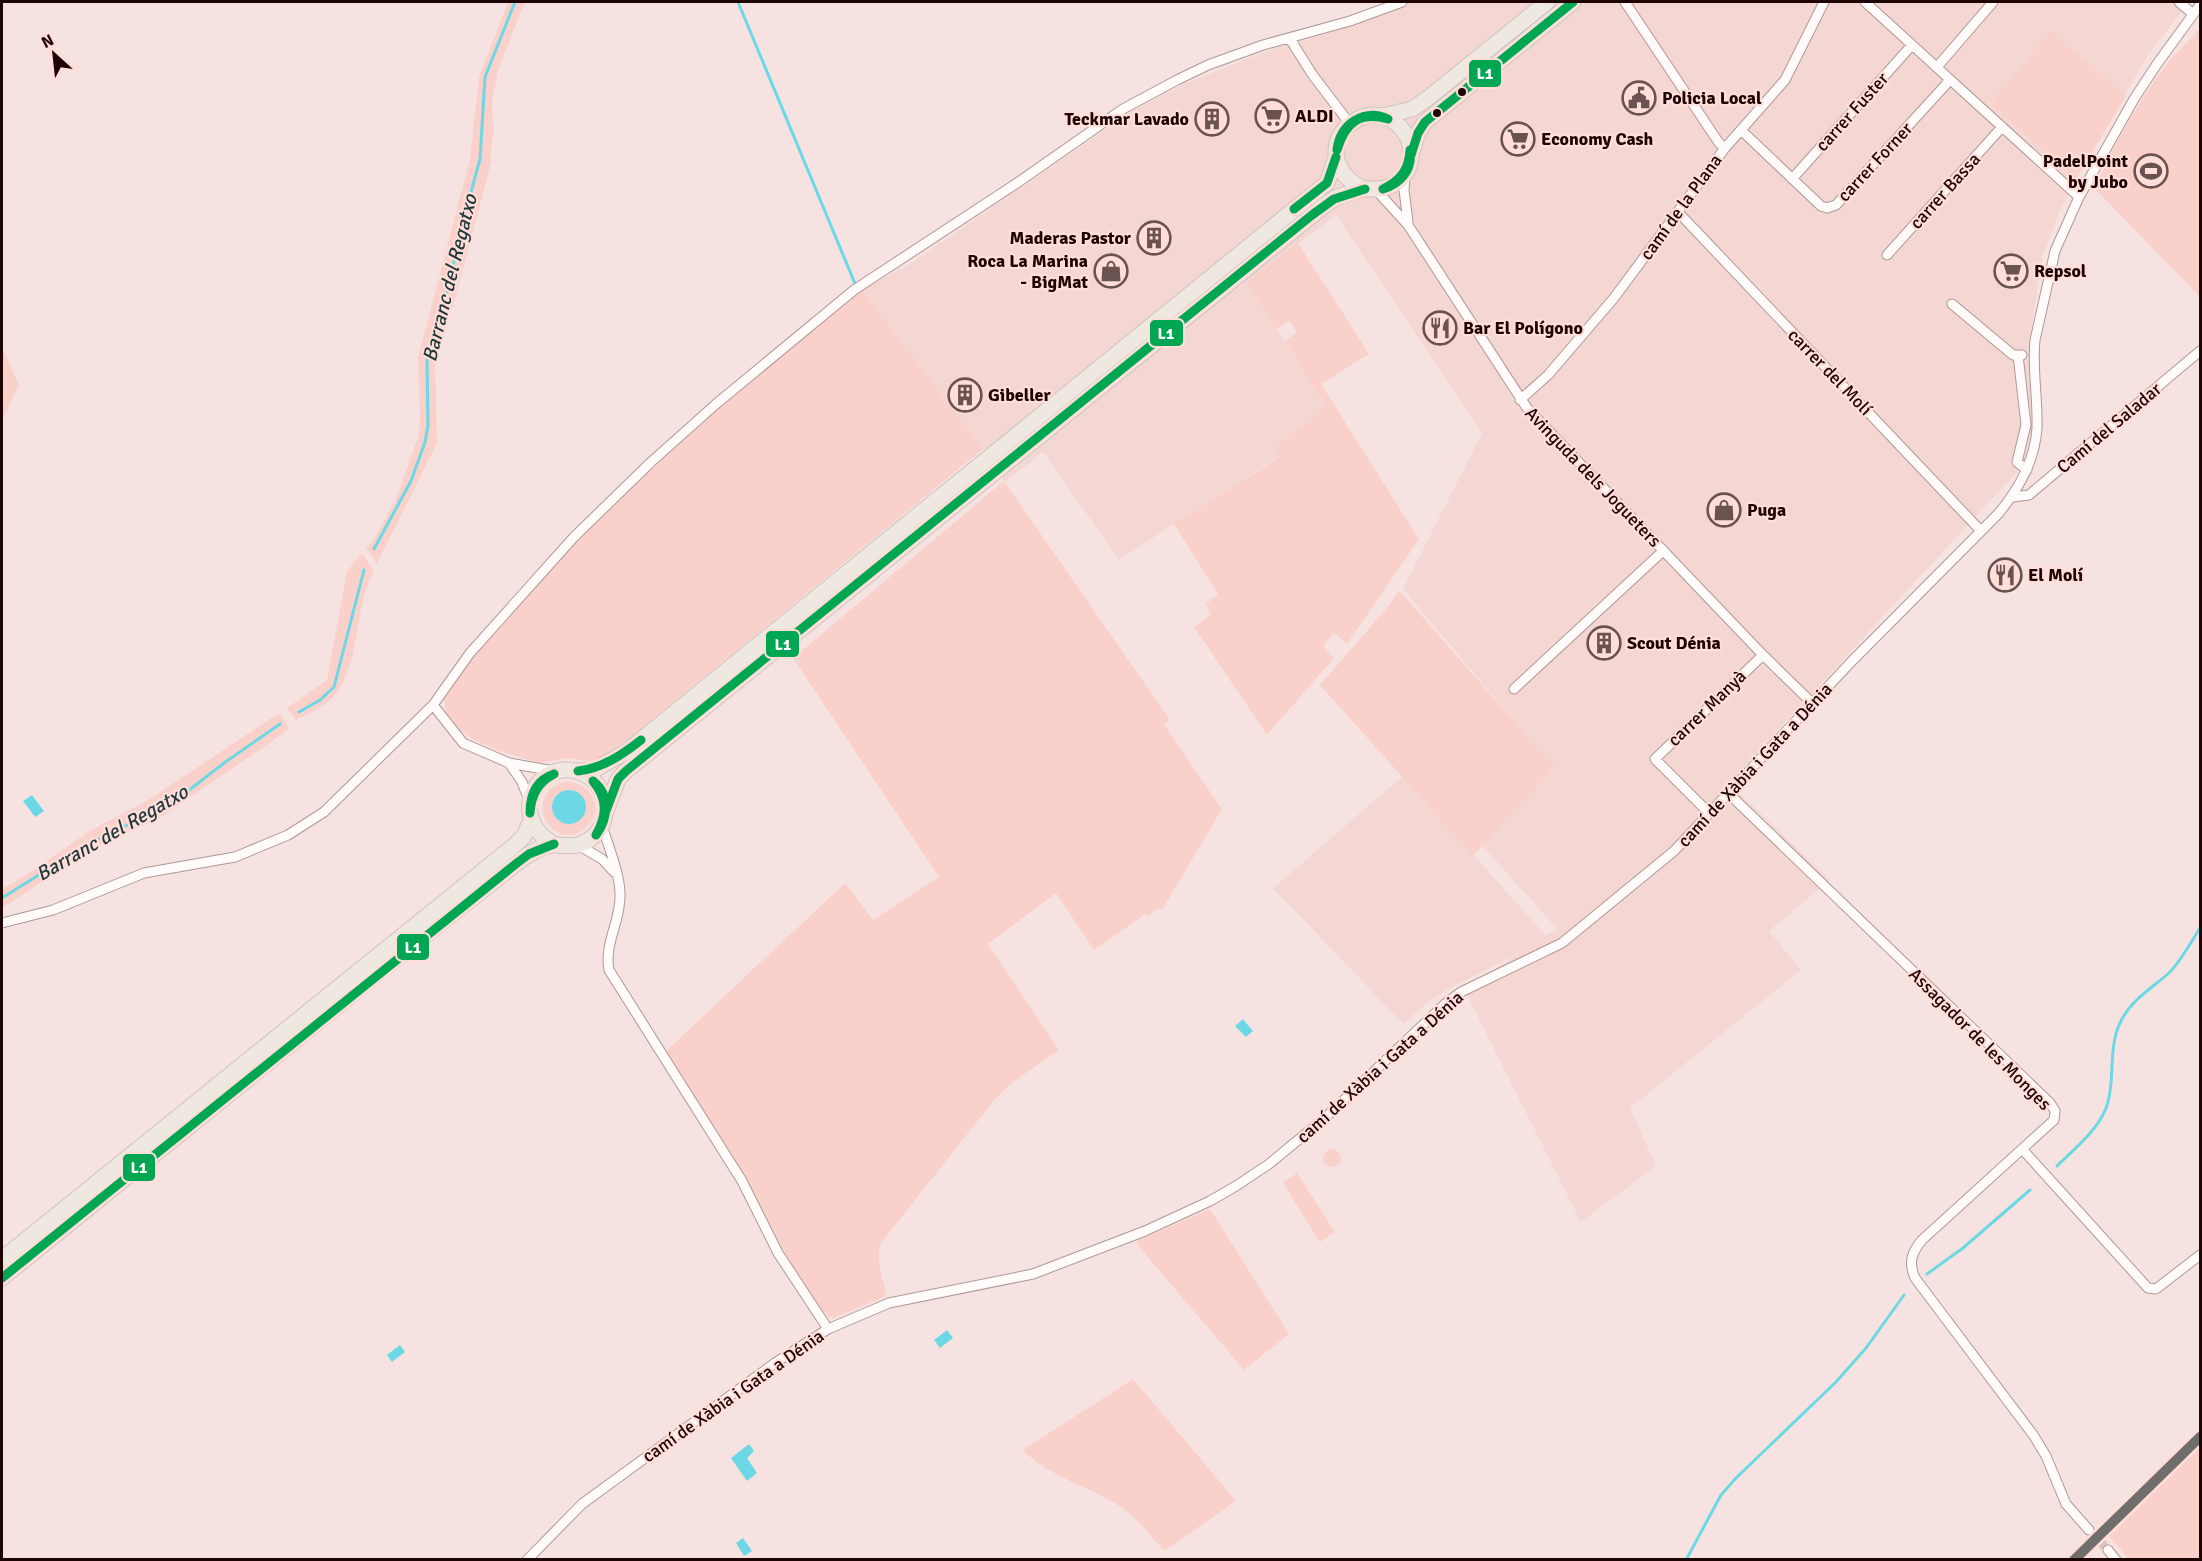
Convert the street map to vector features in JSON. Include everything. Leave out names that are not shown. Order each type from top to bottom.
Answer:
[{"type":"main road","points":[[1547,2],[1412,109],[1383,116],[1363,117],[1350,124],[1338,140],[1336,157],[1327,183],[634,745],[594,770],[556,772],[539,783],[530,802],[531,820],[536,831],[544,839],[565,847],[588,841],[596,834],[618,779],[626,771],[1309,218],[1334,199],[1393,185],[1405,173],[1418,133],[1425,122],[1573,2]]},
{"type":"main road","points":[[1383,116],[1404,130],[1410,142],[1411,155]]},
{"type":"main road","points":[[1336,157],[1342,174],[1356,186],[1370,190]]},
{"type":"main road","points":[[578,771],[588,776],[602,791],[604,818]]},
{"type":"main road","points":[[2,1259],[516,844],[524,836],[531,820]]},
{"type":"main road","points":[[2,1278],[517,863],[529,854],[554,844]]},
{"type":"street","points":[[2,923],[52,910],[144,873],[235,857],[288,835],[324,813],[433,705],[470,653],[574,537],[650,463],[716,404],[854,290],[1035,172],[1123,109],[1208,65],[1263,45],[1290,39],[1402,2]]},
{"type":"street","points":[[1625,2],[1719,143],[1725,148]]},
{"type":"street","name":"camí de la Plana","points":[[1520,400],[1548,375],[1614,298],[1725,148],[1785,80],[1824,2]]},
{"type":"street","points":[[1865,2],[2079,197]]},
{"type":"street","points":[[1937,67],[1993,2]]},
{"type":"street","points":[[2179,2],[2193,14]]},
{"type":"street","name":"camí de Xàbia i Gata a Dénia","points":[[527,1560],[582,1504],[776,1363],[828,1329],[889,1303],[1033,1274],[1145,1232],[1210,1201],[1269,1164],[1294,1144],[1392,1056],[1445,1004],[1461,992],[1562,943],[1674,851],[1812,703],[2013,497],[2034,450],[2037,428],[2033,355],[2050,268],[2066,225],[2079,197],[2134,99],[2200,6]]},
{"type":"street","points":[[1290,39],[1312,74],[1350,124]]},
{"type":"street","name":"carrer Fuster","points":[[1792,179],[1912,45]]},
{"type":"street","name":"carrer Forner","points":[[1741,130],[1821,206],[1827,208],[1836,205],[1950,80]]},
{"type":"street","name":"carrer Bassa","points":[[1887,255],[2002,127]]},
{"type":"street","name":"Avinguda dels Jogueters","points":[[1405,173],[1404,190],[1408,225]]},
{"type":"street","name":"Avinguda dels Jogueters","points":[[1370,190],[1408,225],[1520,400],[1763,655],[1812,703]]},
{"type":"street","name":"carrer del Molí","points":[[1678,212],[1981,531]]},
{"type":"street","points":[[1952,304],[2013,355],[2033,355]]},
{"type":"street","name":"Camí del Saladar","points":[[2013,497],[2029,495],[2200,351]]},
{"type":"street","points":[[2018,355],[2026,426],[2017,462],[2027,470]]},
{"type":"street","points":[[1514,689],[1663,551]]},
{"type":"street","name":"carrer Manyà","points":[[1709,813],[1655,759],[1763,655]]},
{"type":"street","points":[[433,705],[463,743],[509,763],[556,772]]},
{"type":"street","points":[[509,763],[522,782],[530,802]]},
{"type":"street","name":"Assagador de les Monges","points":[[1728,793],[2050,1103],[2055,1111],[2054,1120],[1922,1240],[1911,1256],[1911,1266],[1915,1278],[2034,1436],[2046,1456],[2066,1504],[2089,1530]]},
{"type":"street","points":[[604,818],[610,854],[619,879],[620,899],[608,948],[609,970],[742,1181],[778,1253],[828,1329]]},
{"type":"street","points":[[578,845],[602,859],[619,879]]},
{"type":"street","points":[[2023,1150],[2148,1288],[2156,1289],[2200,1255]]},
{"type":"street","points":[[2108,1550],[2116,1560]]},
{"type":"shaded area","points":[[508,2],[525,2],[498,70],[492,102],[493,130],[490,167],[455,299],[435,359],[437,443],[377,564],[366,548],[374,539],[395,502],[418,437],[420,422],[418,358],[470,159],[479,77]]},
{"type":"shaded area","points":[[1391,2],[2189,2],[2148,55],[2081,171],[2059,212],[2043,255],[2030,335],[2031,432],[2024,464],[1729,783],[1830,880],[1769,931],[1801,970],[1630,1108],[1656,1166],[1581,1222],[1464,989],[1521,952],[1450,988],[1428,1002],[1403,1024],[1273,888],[1403,776],[1546,936],[1557,929],[1481,844],[1553,767],[1403,589],[1482,433],[1336,215],[1248,282],[1325,407],[1275,448],[1279,456],[1119,560],[1043,452],[1005,482],[983,449],[862,290],[913,262],[1131,112],[1181,85],[1290,42],[1339,29]]},
{"type":"shaded area","name":"PadelPoint by Jubo","points":[[2200,28],[2200,297],[2095,189],[2117,142],[2143,97],[2167,64]]},
{"type":"shaded area","points":[[2051,31],[2126,96],[2081,171],[2075,174],[2070,173],[1991,104]]},
{"type":"shaded area","points":[[1298,243],[1369,354],[1321,384],[1419,539],[1347,644],[1334,633],[1323,646],[1334,658],[1267,735],[1194,627],[1211,614],[1206,604],[1218,594],[1174,524],[1273,461],[1279,456],[1275,448],[1325,407],[1285,341],[1297,332],[1289,321],[1277,329],[1247,282]]},
{"type":"shaded area","points":[[862,290],[983,449],[615,750],[590,762],[568,758],[538,763],[495,749],[474,740],[460,730],[446,714],[444,699],[470,660],[575,540],[722,405]]},
{"type":"shaded area","points":[[2,347],[19,385],[2,421]]},
{"type":"shaded area","points":[[1004,481],[1170,720],[1164,725],[1222,809],[1162,910],[1158,908],[1148,916],[1145,914],[1094,950],[1056,893],[988,944],[1059,1050],[1009,1085],[995,1099],[881,1243],[879,1262],[886,1294],[882,1298],[834,1318],[829,1317],[819,1308],[806,1289],[747,1180],[664,1053],[845,883],[873,920],[939,877],[793,658]]},
{"type":"shaded area","points":[[362,553],[374,571],[367,585],[348,671],[342,686],[328,702],[296,720],[287,708],[327,680],[347,571]]},
{"type":"shaded area","points":[[1399,590],[1554,767],[1473,856],[1320,685],[1386,609]]},
{"type":"shaded area","points":[[279,713],[290,729],[158,819],[95,847],[2,908],[2,889],[28,874],[91,830],[145,802]]},
{"type":"shaded area","points":[[568,781],[580,785],[590,793],[595,810],[593,820],[585,828],[578,833],[566,835],[555,831],[548,824],[543,815],[543,804],[546,794],[554,786]]},
{"type":"shaded area","points":[[1332,1149],[1338,1152],[1341,1158],[1338,1164],[1332,1167],[1326,1164],[1323,1158],[1326,1152]]},
{"type":"shaded area","points":[[1297,1173],[1335,1232],[1320,1242],[1283,1183]]},
{"type":"shaded area","points":[[1210,1209],[1289,1334],[1244,1370],[1135,1242]]},
{"type":"shaded area","points":[[1133,1379],[1236,1501],[1164,1551],[1127,1511],[1045,1468],[1023,1450]]},
{"type":"shaded area","points":[[2200,1447],[2200,1559],[2129,1559],[2108,1535]]},
{"type":"water","points":[[569,790],[581,795],[586,807],[581,819],[569,824],[557,819],[552,807],[557,795]]},
{"type":"water","points":[[32,795],[44,811],[35,817],[23,801]]},
{"type":"water","points":[[1243,1019],[1253,1031],[1246,1037],[1235,1026]]},
{"type":"water","points":[[947,1330],[953,1338],[940,1348],[934,1340]]},
{"type":"water","points":[[400,1345],[405,1352],[392,1362],[387,1355]]},
{"type":"water","points":[[749,1444],[754,1451],[747,1458],[757,1473],[747,1481],[731,1458]]},
{"type":"water","points":[[743,1538],[752,1551],[744,1556],[736,1543]]},
{"type":"waterway","name":"Barranc del Regatxo","points":[[374,549],[411,481],[425,442],[428,426],[427,360],[445,301],[480,159],[485,77],[515,2]]},
{"type":"waterway","points":[[738,2],[856,286]]},
{"type":"waterway","name":"Barranc del Regatxo","points":[[299,712],[320,700],[334,687],[364,570]]},
{"type":"waterway","name":"Barranc del Regatxo","points":[[2,898],[85,846],[175,801],[280,724]]},
{"type":"waterway","points":[[2057,1166],[2094,1129],[2105,1111],[2110,1092],[2114,1040],[2125,1014],[2136,1001],[2169,973],[2200,928]]},
{"type":"waterway","points":[[1927,1274],[1963,1248],[2030,1190]]},
{"type":"waterway","points":[[1686,1560],[1721,1495],[1836,1382],[1866,1348],[1904,1295]]},
{"type":"tunnel","points":[[2089,1530],[2108,1550]]},
{"type":"transit line","name":"L1","points":[[1411,155],[1418,133],[1425,122],[1573,2]]},
{"type":"transit line","name":"L1","points":[[1337,150],[1343,133],[1355,121],[1370,116],[1388,119]]},
{"type":"transit line","name":"L1","points":[[1337,150],[1344,133],[1355,121],[1369,117],[1388,119]]},
{"type":"transit line","name":"L1","points":[[1383,189],[1394,182],[1406,169],[1410,150]]},
{"type":"transit line","name":"L1","points":[[1383,189],[1395,184],[1404,175],[1409,164],[1410,150]]},
{"type":"transit line","name":"L1","points":[[1294,209],[1327,183],[1336,157]]},
{"type":"transit line","name":"L1","points":[[606,811],[618,779],[626,771],[1312,215],[1334,199],[1365,189]]},
{"type":"transit line","name":"L1","points":[[578,771],[612,760],[641,740]]},
{"type":"transit line","name":"L1","points":[[530,813],[531,800],[538,784],[554,774]]},
{"type":"transit line","name":"L1","points":[[530,813],[536,790],[554,774]]},
{"type":"transit line","name":"L1","points":[[593,781],[603,793],[606,807],[603,822],[596,835]]},
{"type":"transit line","name":"L1","points":[[593,781],[601,794],[604,808],[596,835]]},
{"type":"transit line","name":"L1","points":[[2,1278],[517,863],[529,854],[554,844]]},
{"type":"transit line","points":[[2074,1560],[2200,1437]]},
{"type":"place","name":"Policia Local","points":[[1639,98]]},
{"type":"place","name":"ALDI","points":[[1272,116]]},
{"type":"place","name":"Teckmar Lavado","points":[[1212,119]]},
{"type":"place","name":"Economy Cash","points":[[1518,139]]},
{"type":"place","name":"PadelPoint by Jubo","points":[[2151,171]]},
{"type":"place","name":"Maderas Pastor","points":[[1154,238]]},
{"type":"place","name":"Roca La Marina - BigMat","points":[[1111,271]]},
{"type":"place","name":"Repsol","points":[[2011,271]]},
{"type":"place","name":"Bar El Polígono","points":[[1440,328]]},
{"type":"place","name":"Gibeller","points":[[965,395]]},
{"type":"place","name":"Puga","points":[[1724,510]]},
{"type":"place","name":"El Molí","points":[[2005,575]]},
{"type":"place","name":"Scout Dénia","points":[[1604,643]]}]
